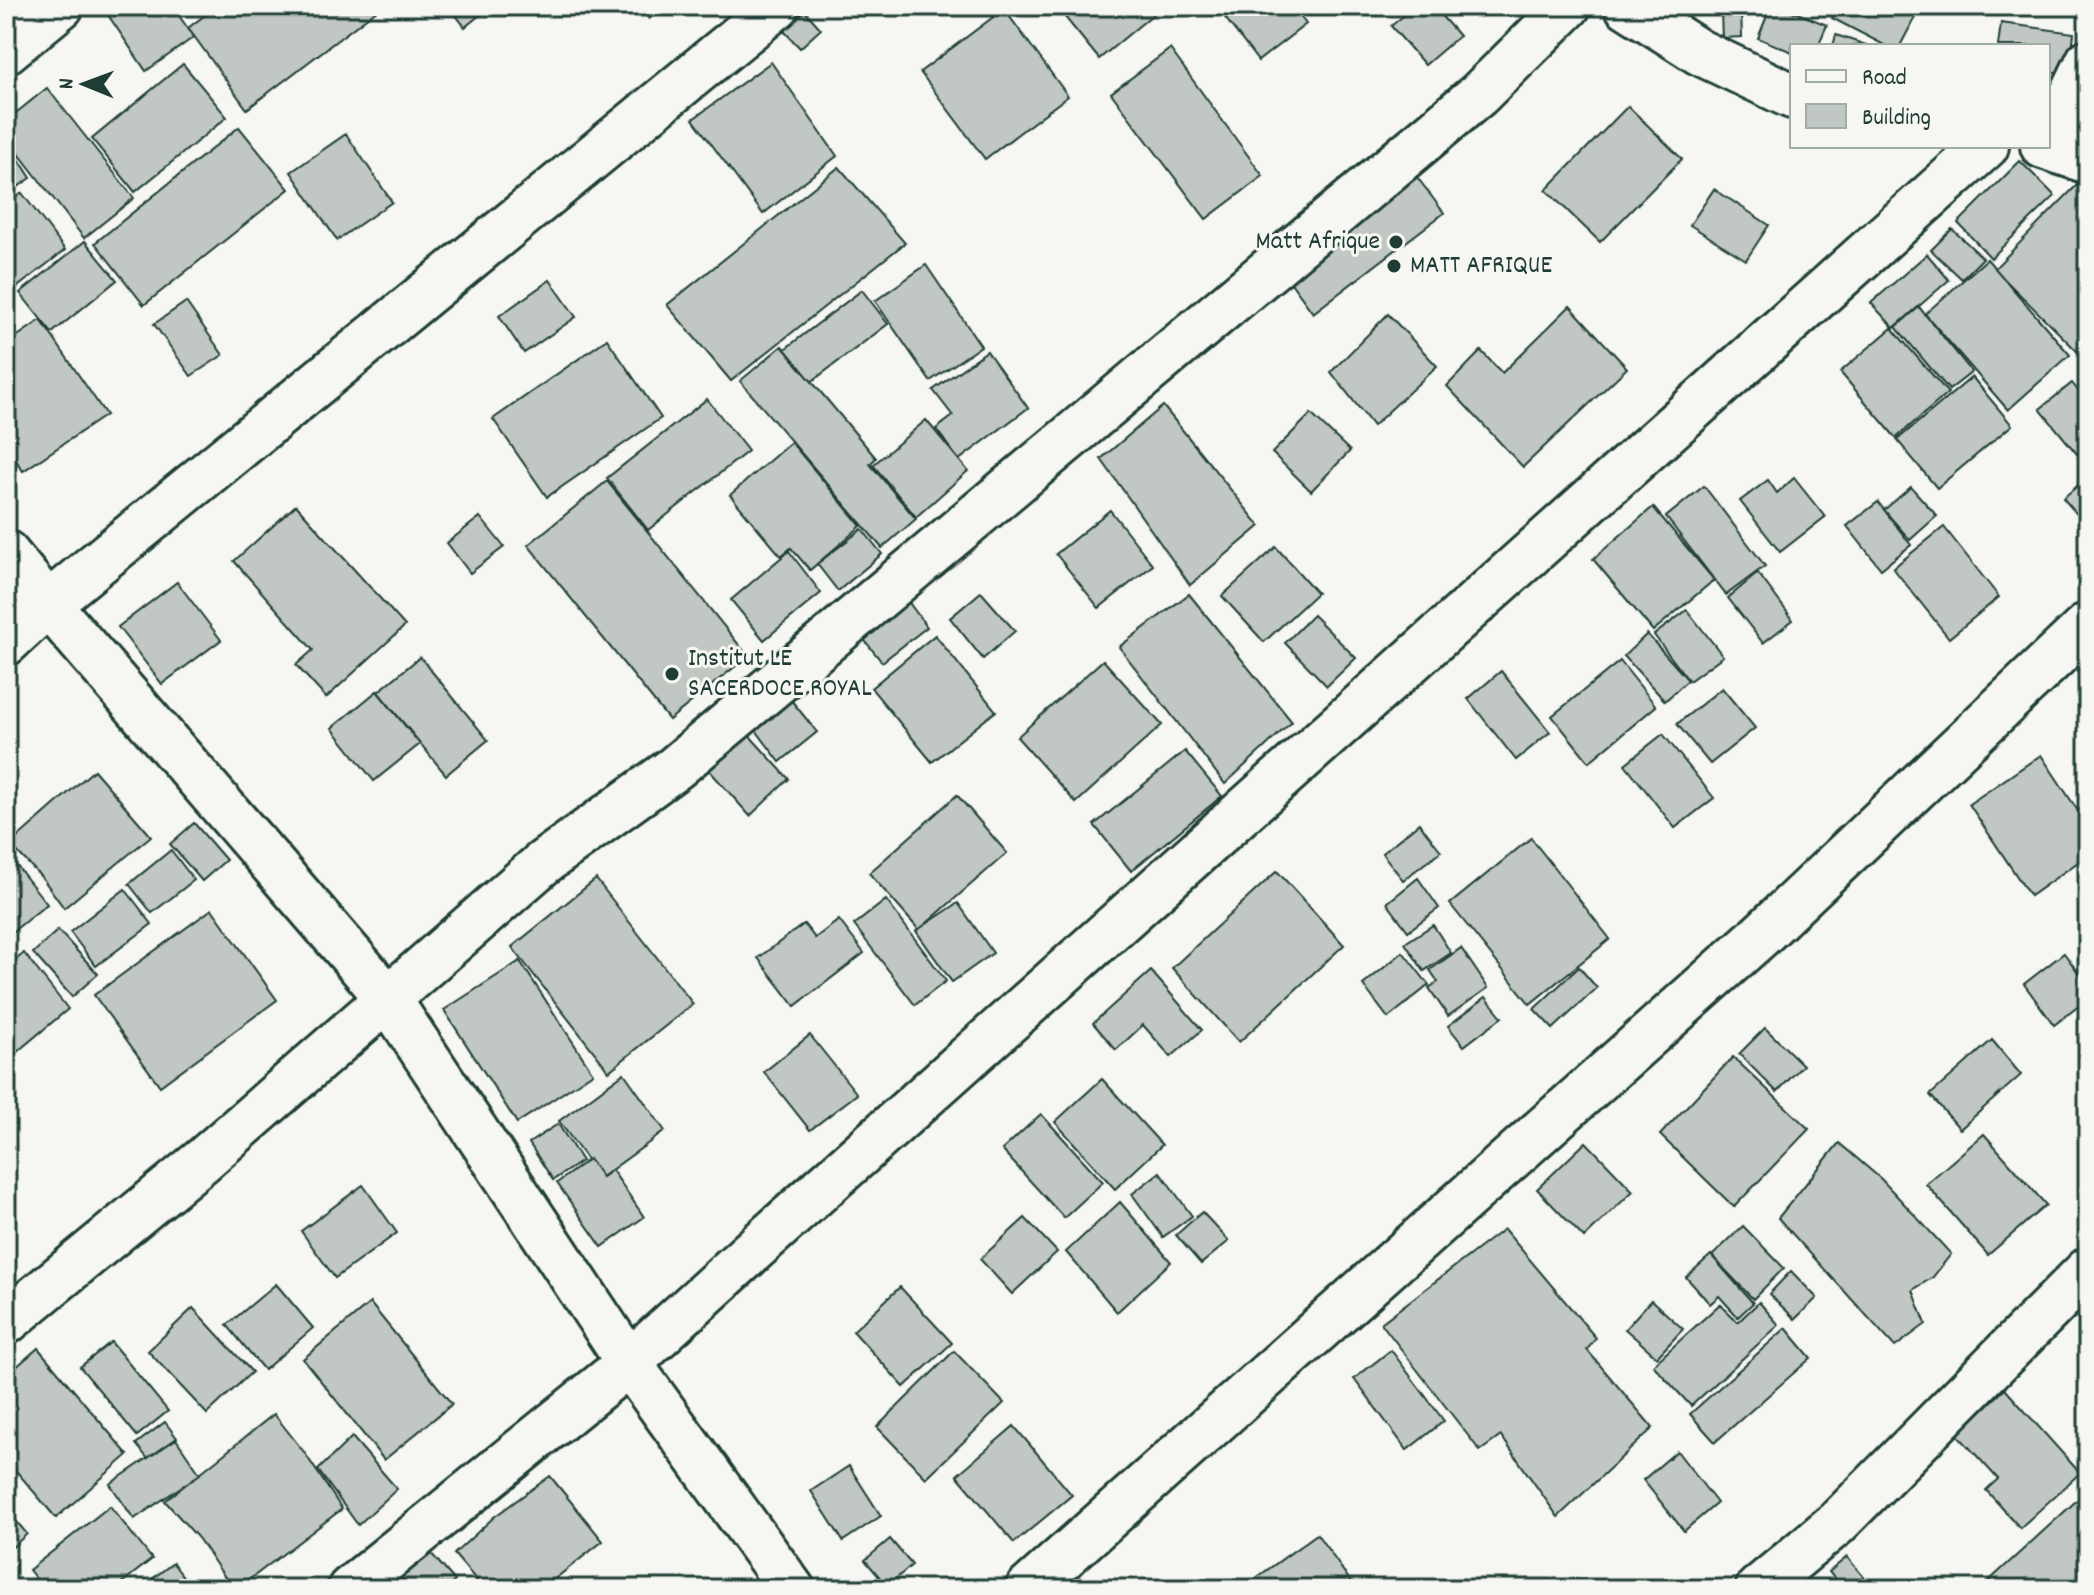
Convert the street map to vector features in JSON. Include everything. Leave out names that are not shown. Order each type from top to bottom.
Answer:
[{"type":"street","points":[[6,51],[61,6]]},
{"type":"street","points":[[6,643],[48,604],[777,6]]},
{"type":"street","points":[[6,1322],[203,1160],[543,863],[675,768],[1478,95],[1568,6]]},
{"type":"street","points":[[1627,6],[1699,52],[1790,95]]},
{"type":"street","points":[[2050,138],[2088,62]]},
{"type":"street","points":[[2050,147],[2088,161]]},
{"type":"street","points":[[350,1589],[629,1363],[1984,148]]},
{"type":"street","points":[[6,553],[387,997],[629,1363],[792,1589]]},
{"type":"street","points":[[1028,1589],[1762,934],[2088,625]]},
{"type":"street","points":[[1758,1589],[1837,1523],[2088,1270]]},
{"type":"building","points":[[115,6],[172,6],[194,37],[146,71],[106,12]]},
{"type":"building","points":[[217,6],[382,6],[247,109],[188,28]]},
{"type":"building","points":[[449,6],[491,6],[465,27]]},
{"type":"building","points":[[638,6],[665,6],[649,19]]},
{"type":"building","points":[[1056,6],[1163,6],[1099,59]]},
{"type":"building","points":[[1219,6],[1292,6],[1306,24],[1258,61]]},
{"type":"building","points":[[1415,6],[1433,6],[1459,36],[1425,65],[1391,26]]},
{"type":"building","points":[[1771,6],[1780,6],[1827,25],[1819,44],[1790,44],[1790,51],[1758,38]]},
{"type":"building","points":[[1839,6],[1921,6],[1901,44],[1882,44],[1832,18]]},
{"type":"building","points":[[1004,9],[1068,96],[985,159],[920,72]]},
{"type":"building","points":[[805,11],[821,29],[800,48],[783,30]]},
{"type":"building","points":[[1741,11],[1742,37],[1722,38],[1721,12]]},
{"type":"building","points":[[2001,23],[2074,33],[2069,74],[2050,71],[2050,44],[1998,44]]},
{"type":"building","points":[[1836,35],[1863,44],[1834,44]]},
{"type":"building","points":[[1170,49],[1263,176],[1206,219],[1111,93]]},
{"type":"building","points":[[771,62],[837,156],[763,214],[693,119]]},
{"type":"building","points":[[183,64],[227,117],[135,192],[92,139]]},
{"type":"building","points":[[47,88],[134,198],[84,238],[6,137],[6,121]]},
{"type":"building","points":[[1628,106],[1682,159],[1600,242],[1546,190]]},
{"type":"building","points":[[239,127],[289,189],[144,305],[95,243]]},
{"type":"building","points":[[346,134],[392,202],[337,240],[291,172]]},
{"type":"building","points":[[6,139],[31,178],[6,195]]},
{"type":"building","points":[[2020,161],[2055,196],[1991,258],[1958,223]]},
{"type":"building","points":[[839,167],[905,243],[731,381],[667,305]]},
{"type":"building","points":[[1417,177],[1444,213],[1313,313],[1286,276]]},
{"type":"building","points":[[2077,185],[2088,196],[2088,346],[2080,354],[1994,269]]},
{"type":"building","points":[[1714,189],[1769,225],[1746,260],[1690,225]]},
{"type":"building","points":[[22,193],[65,250],[6,296],[6,205]]},
{"type":"building","points":[[1952,229],[1983,258],[1962,279],[1931,250]]},
{"type":"building","points":[[85,241],[117,280],[52,333],[20,293]]},
{"type":"building","points":[[1927,254],[1949,280],[1894,328],[1871,303]]},
{"type":"building","points":[[1987,259],[2070,355],[2008,410],[1925,314]]},
{"type":"building","points":[[926,265],[981,346],[930,381],[875,301]]},
{"type":"building","points":[[550,280],[576,317],[524,353],[499,316]]},
{"type":"building","points":[[862,290],[888,324],[811,382],[785,349]]},
{"type":"building","points":[[186,302],[223,355],[191,376],[154,324]]},
{"type":"building","points":[[1570,306],[1627,368],[1523,467],[1447,386],[1481,351],[1502,373]]},
{"type":"building","points":[[1919,307],[1972,372],[1949,390],[1896,327]]},
{"type":"building","points":[[1388,314],[1437,366],[1373,426],[1331,372]]},
{"type":"building","points":[[41,320],[106,415],[23,471],[6,445],[6,344]]},
{"type":"building","points":[[1892,328],[1948,393],[1896,438],[1840,372]]},
{"type":"building","points":[[607,339],[661,418],[547,497],[493,419]]},
{"type":"building","points":[[782,346],[876,458],[870,464],[916,519],[882,548],[740,381]]},
{"type":"building","points":[[987,351],[1028,408],[959,460],[936,429],[953,416],[933,390]]},
{"type":"building","points":[[1972,377],[2012,425],[1937,488],[1897,440]]},
{"type":"building","points":[[2072,383],[2088,403],[2088,445],[2077,454],[2040,409]]},
{"type":"building","points":[[707,399],[748,451],[648,530],[607,478]]},
{"type":"building","points":[[1163,406],[1260,526],[1190,585],[1101,459]]},
{"type":"building","points":[[1311,414],[1350,451],[1311,491],[1272,453]]},
{"type":"building","points":[[926,420],[968,471],[916,517],[873,465]]},
{"type":"building","points":[[791,442],[861,526],[810,570],[791,548],[781,556],[730,495]]},
{"type":"building","points":[[2088,477],[2088,527],[2063,498]]},
{"type":"building","points":[[1794,478],[1825,517],[1780,552],[1740,501],[1768,480],[1777,493]]},
{"type":"building","points":[[607,481],[748,656],[669,720],[528,545]]},
{"type":"building","points":[[1704,486],[1765,566],[1726,595],[1666,517]]},
{"type":"building","points":[[1911,487],[1937,516],[1910,540],[1884,510]]},
{"type":"building","points":[[1878,502],[1911,545],[1881,569],[1847,526]]},
{"type":"building","points":[[296,505],[405,626],[326,698],[296,665],[313,650],[234,561]]},
{"type":"building","points":[[1653,507],[1714,580],[1653,631],[1593,559]]},
{"type":"building","points":[[1110,510],[1153,565],[1099,608],[1056,554]]},
{"type":"building","points":[[480,517],[504,547],[470,573],[447,543]]},
{"type":"building","points":[[1944,527],[1999,597],[1949,638],[1893,568]]},
{"type":"building","points":[[862,529],[882,554],[838,591],[817,564]]},
{"type":"building","points":[[1276,547],[1317,593],[1264,642],[1222,596]]},
{"type":"building","points":[[789,551],[821,593],[764,640],[731,600]]},
{"type":"building","points":[[1758,573],[1793,620],[1763,643],[1728,598]]},
{"type":"building","points":[[177,582],[221,640],[162,684],[118,627]]},
{"type":"building","points":[[981,592],[1015,631],[983,659],[950,618]]},
{"type":"building","points":[[1189,594],[1292,722],[1225,784],[1119,647]]},
{"type":"building","points":[[904,596],[927,627],[882,662],[858,632]]},
{"type":"building","points":[[1687,610],[1723,656],[1689,681],[1654,635]]},
{"type":"building","points":[[1313,615],[1356,658],[1327,686],[1285,643]]},
{"type":"building","points":[[1647,634],[1688,680],[1665,701],[1624,656]]},
{"type":"building","points":[[935,635],[996,711],[932,762],[871,688]]},
{"type":"building","points":[[420,657],[488,740],[446,775],[378,692]]},
{"type":"building","points":[[1103,660],[1162,725],[1076,803],[1017,737]]},
{"type":"building","points":[[1620,661],[1656,706],[1589,762],[1552,716]]},
{"type":"building","points":[[1501,671],[1550,732],[1516,760],[1468,699]]},
{"type":"building","points":[[1722,688],[1755,728],[1710,764],[1677,724]]},
{"type":"building","points":[[377,691],[420,744],[374,781],[332,728]]},
{"type":"building","points":[[791,700],[817,732],[780,762],[755,729]]},
{"type":"building","points":[[748,734],[789,779],[750,816],[709,770]]},
{"type":"building","points":[[1663,734],[1714,798],[1675,828],[1625,764]]},
{"type":"building","points":[[1185,751],[1222,796],[1131,871],[1094,825]]},
{"type":"building","points":[[2041,755],[2088,826],[2088,855],[2030,896],[1969,804]]},
{"type":"building","points":[[94,770],[151,836],[64,908],[43,879],[10,844]]},
{"type":"building","points":[[957,795],[1007,853],[919,930],[869,873]]},
{"type":"building","points":[[194,823],[226,860],[202,881],[170,844]]},
{"type":"building","points":[[1419,823],[1441,851],[1403,880],[1382,853]]},
{"type":"building","points":[[1531,838],[1610,939],[1530,1004],[1450,904]]},
{"type":"building","points":[[171,850],[194,880],[152,913],[129,884]]},
{"type":"building","points":[[9,856],[47,904],[6,937],[6,858]]},
{"type":"building","points":[[1277,871],[1344,945],[1239,1042],[1172,968]]},
{"type":"building","points":[[1418,878],[1439,908],[1408,931],[1387,903]]},
{"type":"building","points":[[596,879],[693,1004],[609,1071],[512,947]]},
{"type":"building","points":[[125,889],[152,924],[96,966],[70,932]]},
{"type":"building","points":[[886,900],[946,981],[915,1005],[854,925]]},
{"type":"building","points":[[958,903],[993,953],[952,982],[916,931]]},
{"type":"building","points":[[212,909],[277,1000],[160,1086],[94,995]]},
{"type":"building","points":[[839,920],[864,953],[795,1006],[758,958],[804,924],[815,938]]},
{"type":"building","points":[[1433,925],[1451,953],[1424,971],[1405,943]]},
{"type":"building","points":[[58,930],[98,974],[72,997],[33,953]]},
{"type":"building","points":[[1461,948],[1488,988],[1448,1016],[1429,988],[1438,982],[1430,970]]},
{"type":"building","points":[[1403,952],[1429,985],[1388,1018],[1363,985]]},
{"type":"building","points":[[24,953],[68,1009],[6,1061],[6,968]]},
{"type":"building","points":[[2064,953],[2088,986],[2088,999],[2054,1025],[2024,984]]},
{"type":"building","points":[[520,961],[593,1073],[517,1123],[444,1010]]},
{"type":"building","points":[[1579,967],[1597,988],[1553,1029],[1534,1009]]},
{"type":"building","points":[[1151,971],[1202,1030],[1171,1057],[1143,1025],[1116,1050],[1093,1023]]},
{"type":"building","points":[[1486,997],[1502,1017],[1464,1046],[1448,1026]]},
{"type":"building","points":[[1765,1028],[1803,1065],[1777,1092],[1739,1054]]},
{"type":"building","points":[[810,1035],[857,1094],[810,1130],[764,1072]]},
{"type":"building","points":[[1992,1040],[2021,1075],[1960,1129],[1930,1095]]},
{"type":"building","points":[[1733,1057],[1809,1129],[1734,1207],[1660,1135]]},
{"type":"building","points":[[624,1073],[665,1131],[600,1178],[559,1121]]},
{"type":"building","points":[[1102,1079],[1162,1145],[1115,1189],[1055,1122]]},
{"type":"building","points":[[1041,1114],[1103,1182],[1064,1218],[1002,1150]]},
{"type":"building","points":[[558,1124],[582,1161],[553,1180],[529,1143]]},
{"type":"building","points":[[1984,1134],[2046,1205],[1988,1255],[1926,1184]]},
{"type":"building","points":[[1586,1142],[1633,1191],[1584,1238],[1537,1189]]},
{"type":"building","points":[[1839,1143],[1881,1179],[1951,1254],[1933,1277],[1913,1290],[1926,1324],[1895,1347],[1778,1218]]},
{"type":"building","points":[[589,1159],[602,1177],[612,1170],[644,1217],[602,1247],[557,1183]]},
{"type":"building","points":[[1160,1172],[1192,1216],[1163,1237],[1132,1194]]},
{"type":"building","points":[[363,1185],[397,1233],[335,1278],[301,1231]]},
{"type":"building","points":[[1120,1202],[1171,1262],[1117,1312],[1066,1252]]},
{"type":"building","points":[[1202,1212],[1229,1241],[1201,1264],[1176,1235]]},
{"type":"building","points":[[1025,1218],[1057,1252],[1012,1294],[980,1259]]},
{"type":"building","points":[[1743,1226],[1784,1268],[1753,1299],[1712,1256]]},
{"type":"building","points":[[1504,1229],[1596,1338],[1587,1350],[1653,1428],[1558,1517],[1501,1436],[1480,1451],[1381,1323]]},
{"type":"building","points":[[1711,1255],[1753,1303],[1738,1317],[1719,1296],[1710,1304],[1686,1277]]},
{"type":"building","points":[[1791,1271],[1817,1298],[1795,1319],[1769,1294]]},
{"type":"building","points":[[276,1284],[313,1328],[264,1370],[227,1325]]},
{"type":"building","points":[[900,1287],[952,1343],[904,1387],[853,1331]]},
{"type":"building","points":[[1651,1300],[1683,1329],[1657,1357],[1625,1329]]},
{"type":"building","points":[[1759,1302],[1779,1325],[1691,1406],[1653,1365],[1720,1304],[1738,1322]]},
{"type":"building","points":[[370,1303],[452,1404],[384,1460],[303,1359]]},
{"type":"building","points":[[193,1308],[252,1372],[207,1414],[148,1351]]},
{"type":"building","points":[[1786,1328],[1811,1358],[1715,1442],[1690,1414]]},
{"type":"building","points":[[111,1342],[168,1411],[137,1436],[80,1367]]},
{"type":"building","points":[[38,1348],[128,1455],[56,1518],[6,1459],[6,1376]]},
{"type":"building","points":[[1391,1350],[1444,1421],[1407,1450],[1354,1379]]},
{"type":"building","points":[[954,1351],[1004,1403],[926,1478],[877,1427]]},
{"type":"building","points":[[2005,1389],[2080,1473],[2020,1528],[1986,1490],[1998,1479],[1957,1434]]},
{"type":"building","points":[[274,1414],[342,1509],[233,1589],[198,1538],[165,1501]]},
{"type":"building","points":[[165,1422],[177,1438],[148,1459],[136,1444]]},
{"type":"building","points":[[1014,1426],[1072,1495],[1014,1543],[957,1475]]},
{"type":"building","points":[[352,1437],[397,1489],[358,1525],[318,1470]]},
{"type":"building","points":[[176,1439],[200,1474],[134,1519],[110,1484]]},
{"type":"building","points":[[1677,1451],[1717,1503],[1684,1531],[1643,1480]]},
{"type":"building","points":[[849,1466],[881,1516],[843,1541],[811,1491]]},
{"type":"building","points":[[550,1476],[603,1541],[542,1589],[484,1589],[454,1554],[494,1517]]},
{"type":"building","points":[[2086,1492],[2088,1589],[1980,1589]]},
{"type":"building","points":[[110,1506],[152,1559],[114,1589],[44,1589],[29,1570]]},
{"type":"building","points":[[6,1509],[27,1534],[6,1553]]},
{"type":"building","points":[[1317,1534],[1351,1582],[1342,1589],[1241,1589]]},
{"type":"building","points":[[890,1539],[912,1565],[887,1586],[865,1560]]},
{"type":"building","points":[[430,1552],[455,1581],[446,1589],[411,1589],[401,1578]]},
{"type":"building","points":[[1847,1557],[1867,1581],[1858,1589],[1843,1589],[1829,1572]]},
{"type":"building","points":[[173,1563],[192,1589],[139,1589]]},
{"type":"place","name":"Matt Afrique","points":[[1396,242]]},
{"type":"place","name":"MATT AFRIQUE","points":[[1394,266]]},
{"type":"place","name":"Institut LE SACERDOCE ROYAL","points":[[672,674]]}]
